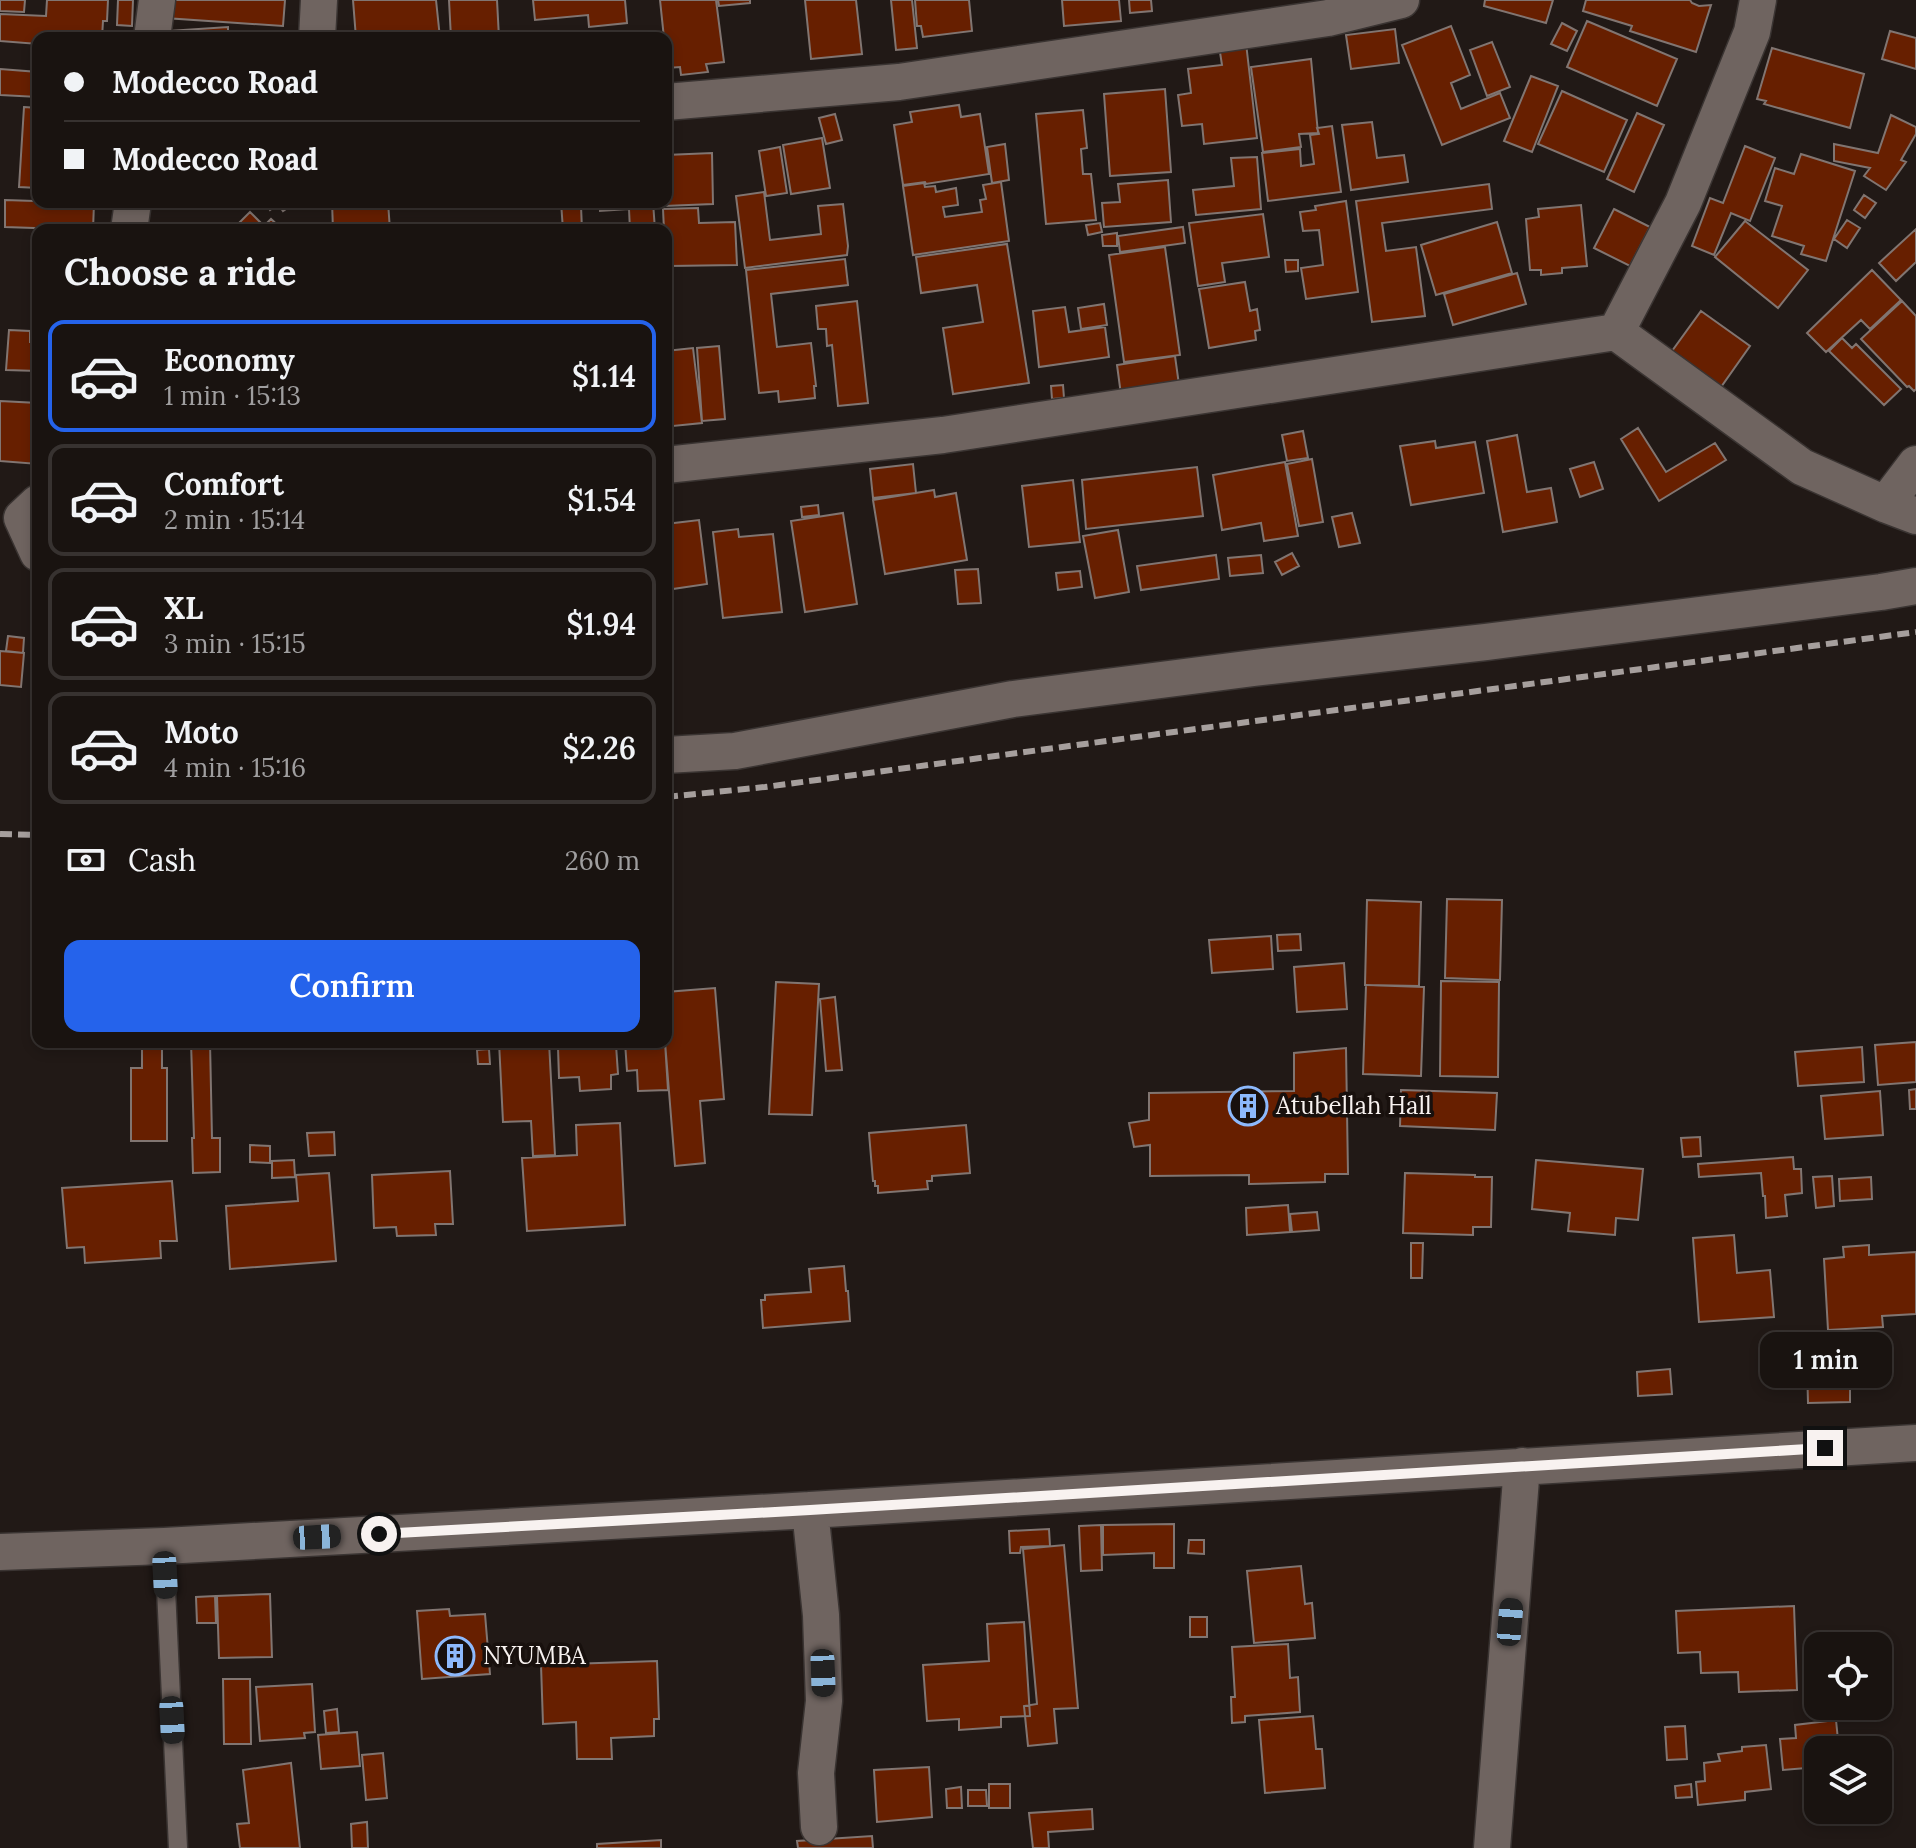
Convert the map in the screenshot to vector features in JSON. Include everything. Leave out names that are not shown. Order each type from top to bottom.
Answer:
[{"type":"street","points":[[153,32],[157,0]]},
{"type":"street","points":[[317,32],[319,0]]},
{"type":"street","points":[[672,101],[899,82],[1328,18],[1401,0]]},
{"type":"street","points":[[1616,332],[1683,203],[1752,32],[1758,0]]},
{"type":"street","points":[[672,464],[943,435],[1616,332],[1802,467],[1902,510]]},
{"type":"street","points":[[1902,510],[1894,493],[1916,464]]},
{"type":"street","points":[[25,515],[32,535]]},
{"type":"street","points":[[672,755],[735,751],[1013,699],[1916,586]]},
{"type":"street","points":[[0,1552],[164,1546],[810,1510],[1916,1443]]},
{"type":"street","points":[[1492,1848],[1522,1466]]},
{"type":"street","points":[[810,1510],[821,1615],[824,1701],[816,1773],[819,1827]]},
{"type":"lane","points":[[164,1546],[178,1848]]},
{"type":"building","points":[[0,0],[25,0],[24,12],[0,11]]},
{"type":"building","points":[[47,0],[108,0],[107,21],[103,21],[102,32],[32,32],[32,44],[0,41],[0,14],[46,16]]},
{"type":"building","points":[[118,0],[133,0],[132,26],[117,25]]},
{"type":"building","points":[[166,0],[285,0],[283,26],[165,18]]},
{"type":"building","points":[[353,0],[436,0],[439,32],[356,32]]},
{"type":"building","points":[[449,0],[497,0],[499,32],[451,32]]},
{"type":"building","points":[[533,0],[625,0],[627,23],[589,27],[588,15],[535,20]]},
{"type":"building","points":[[660,0],[716,0],[724,62],[706,64],[708,72],[681,75],[680,67],[672,68],[672,32],[663,32]]},
{"type":"building","points":[[718,0],[750,0],[750,3],[719,6]]},
{"type":"building","points":[[805,0],[856,0],[862,54],[811,59]]},
{"type":"building","points":[[891,0],[912,0],[917,48],[896,50]]},
{"type":"building","points":[[915,0],[969,0],[972,31],[923,37],[921,26],[917,26]]},
{"type":"building","points":[[1062,0],[1119,0],[1121,21],[1064,26]]},
{"type":"building","points":[[1129,0],[1151,0],[1152,11],[1130,13]]},
{"type":"building","points":[[1485,0],[1553,0],[1546,23],[1484,6]]},
{"type":"building","points":[[1586,0],[1690,0],[1699,6],[1711,5],[1696,52],[1630,31],[1632,26],[1583,11]]},
{"type":"building","points":[[1587,21],[1677,59],[1657,106],[1567,67]]},
{"type":"building","points":[[1562,23],[1577,31],[1567,51],[1551,44]]},
{"type":"building","points":[[1451,26],[1470,75],[1451,83],[1461,109],[1500,93],[1510,118],[1442,145],[1402,45]]},
{"type":"building","points":[[228,27],[228,32],[169,31]]},
{"type":"building","points":[[1395,29],[1399,63],[1351,69],[1346,35]]},
{"type":"building","points":[[1890,31],[1916,38],[1916,69],[1882,59]]},
{"type":"building","points":[[1492,42],[1510,87],[1487,96],[1470,50]]},
{"type":"building","points":[[1246,43],[1257,138],[1204,144],[1202,124],[1182,126],[1178,95],[1191,93],[1188,69],[1222,65],[1219,46]]},
{"type":"building","points":[[1772,48],[1864,74],[1850,128],[1764,104],[1766,101],[1757,99]]},
{"type":"building","points":[[1311,59],[1318,133],[1299,134],[1301,147],[1263,152],[1251,67]]},
{"type":"building","points":[[0,69],[32,72],[32,97],[0,95]]},
{"type":"building","points":[[1531,76],[1558,86],[1532,152],[1504,141]]},
{"type":"building","points":[[1165,89],[1171,172],[1110,176],[1104,94]]},
{"type":"building","points":[[1562,91],[1627,120],[1604,172],[1538,144]]},
{"type":"building","points":[[959,105],[961,117],[980,114],[989,174],[903,185],[894,125],[912,122],[910,112]]},
{"type":"building","points":[[24,107],[32,108],[32,188],[19,187]]},
{"type":"building","points":[[1083,110],[1087,148],[1081,149],[1083,174],[1091,174],[1096,220],[1046,224],[1036,114]]},
{"type":"building","points":[[1637,113],[1664,125],[1634,192],[1607,179]]},
{"type":"building","points":[[835,114],[842,140],[826,144],[819,118]]},
{"type":"building","points":[[1891,115],[1916,127],[1916,134],[1901,160],[1906,162],[1886,190],[1864,176],[1870,168],[1834,161],[1834,144],[1878,153]]},
{"type":"building","points":[[1372,122],[1377,158],[1404,155],[1408,182],[1351,190],[1342,125]]},
{"type":"building","points":[[1332,126],[1341,192],[1268,201],[1262,153],[1300,149],[1301,166],[1314,164],[1310,135],[1319,134],[1317,128]]},
{"type":"building","points":[[822,138],[830,188],[791,194],[783,145]]},
{"type":"building","points":[[1005,144],[1009,180],[992,183],[987,147]]},
{"type":"building","points":[[1745,146],[1775,158],[1750,221],[1731,213],[1714,255],[1692,246],[1710,198],[1723,203]]},
{"type":"building","points":[[780,147],[787,193],[766,196],[759,151]]},
{"type":"building","points":[[712,153],[713,204],[672,206],[672,155]]},
{"type":"building","points":[[1801,154],[1855,171],[1826,261],[1801,254],[1804,246],[1772,236],[1782,206],[1765,201],[1775,168],[1794,174]]},
{"type":"building","points":[[1257,157],[1261,209],[1196,215],[1193,190],[1234,186],[1231,158]]},
{"type":"building","points":[[1168,180],[1171,222],[1104,227],[1102,203],[1120,202],[1118,184]]},
{"type":"building","points":[[1001,182],[1009,241],[913,255],[903,186],[924,183],[925,187],[935,186],[936,192],[956,188],[958,205],[943,207],[945,217],[982,212],[980,200],[986,199],[983,185]]},
{"type":"building","points":[[1489,184],[1492,209],[1382,223],[1386,251],[1416,247],[1425,316],[1372,322],[1356,201]]},
{"type":"building","points":[[764,192],[770,240],[821,234],[818,206],[843,204],[847,255],[745,268],[736,196]]},
{"type":"building","points":[[1864,195],[1876,203],[1865,218],[1854,210]]},
{"type":"building","points":[[5,200],[32,201],[32,208],[94,208],[93,224],[5,227]]},
{"type":"building","points":[[1346,201],[1358,292],[1306,299],[1301,268],[1323,265],[1319,230],[1303,231],[1300,212]]},
{"type":"building","points":[[1581,205],[1587,266],[1562,268],[1562,273],[1541,275],[1541,270],[1530,270],[1526,219],[1539,217],[1538,209]]},
{"type":"building","points":[[332,208],[388,208],[390,224],[333,224]]},
{"type":"building","points":[[561,208],[581,208],[582,224],[563,224]]},
{"type":"building","points":[[600,208],[653,208],[655,224],[630,224],[629,209],[600,211]]},
{"type":"building","points":[[698,208],[699,223],[735,222],[737,265],[672,266],[672,224],[664,224],[663,209]]},
{"type":"building","points":[[1614,209],[1650,227],[1630,266],[1594,248]]},
{"type":"building","points":[[250,212],[262,224],[238,224]]},
{"type":"building","points":[[1263,214],[1269,257],[1222,263],[1225,282],[1198,286],[1189,223]]},
{"type":"building","points":[[1847,220],[1860,228],[1847,248],[1834,239]]},
{"type":"building","points":[[1745,221],[1808,270],[1778,308],[1715,257]]},
{"type":"building","points":[[1497,222],[1512,273],[1436,295],[1421,245]]},
{"type":"building","points":[[1100,223],[1102,232],[1088,235],[1086,225]]},
{"type":"building","points":[[1183,227],[1185,243],[1120,252],[1118,236]]},
{"type":"building","points":[[1916,229],[1916,262],[1896,281],[1879,263]]},
{"type":"building","points":[[1117,233],[1117,246],[1103,246],[1102,235]]},
{"type":"building","points":[[1007,244],[1029,383],[953,394],[943,328],[983,322],[977,285],[921,293],[916,257]]},
{"type":"building","points":[[1165,247],[1180,355],[1124,362],[1109,255]]},
{"type":"building","points":[[845,259],[848,285],[771,294],[777,347],[811,343],[815,398],[779,402],[778,391],[759,393],[746,270]]},
{"type":"building","points":[[1285,260],[1298,260],[1298,271],[1286,272]]},
{"type":"building","points":[[1872,270],[1901,300],[1870,329],[1861,320],[1826,352],[1807,333]]},
{"type":"building","points":[[1517,273],[1526,304],[1453,325],[1444,294]]},
{"type":"building","points":[[1245,282],[1250,311],[1257,309],[1260,330],[1255,331],[1256,340],[1209,348],[1199,289]]},
{"type":"building","points":[[857,301],[868,403],[838,406],[832,345],[827,346],[826,329],[818,329],[816,306]]},
{"type":"building","points":[[1902,301],[1916,316],[1914,391],[1861,339]]},
{"type":"building","points":[[1104,304],[1107,325],[1081,329],[1078,308]]},
{"type":"building","points":[[1065,307],[1069,332],[1105,327],[1109,357],[1039,367],[1033,311]]},
{"type":"building","points":[[1701,311],[1750,346],[1721,387],[1672,351]]},
{"type":"building","points":[[9,330],[30,331],[32,371],[6,370]]},
{"type":"building","points":[[1842,338],[1852,348],[1856,344],[1901,389],[1884,405],[1829,351]]},
{"type":"building","points":[[719,346],[725,419],[702,421],[697,348]]},
{"type":"building","points":[[693,348],[702,423],[673,426],[672,350]]},
{"type":"building","points":[[1175,356],[1180,392],[1122,402],[1117,365]]},
{"type":"building","points":[[1063,385],[1064,398],[1052,399],[1051,386]]},
{"type":"building","points":[[0,401],[32,403],[32,464],[0,461]]},
{"type":"building","points":[[1638,428],[1666,472],[1715,443],[1726,460],[1659,501],[1621,439]]},
{"type":"building","points":[[1303,431],[1308,458],[1287,461],[1282,435]]},
{"type":"building","points":[[1517,435],[1527,492],[1551,488],[1557,522],[1503,532],[1487,441]]},
{"type":"building","points":[[1435,441],[1436,448],[1475,442],[1484,493],[1411,505],[1400,446]]},
{"type":"building","points":[[1312,459],[1323,522],[1299,526],[1287,464]]},
{"type":"building","points":[[1285,462],[1298,536],[1264,541],[1261,523],[1222,530],[1213,475]]},
{"type":"building","points":[[1594,462],[1603,489],[1580,497],[1570,469]]},
{"type":"building","points":[[913,464],[916,493],[873,498],[870,469]]},
{"type":"building","points":[[1197,467],[1203,516],[1086,529],[1082,480]]},
{"type":"building","points":[[1073,480],[1080,542],[1029,547],[1022,486]]},
{"type":"building","points":[[934,490],[935,497],[956,493],[967,560],[885,574],[873,500]]},
{"type":"building","points":[[818,505],[819,515],[802,517],[801,507]]},
{"type":"building","points":[[843,513],[857,604],[805,612],[791,521]]},
{"type":"building","points":[[1352,513],[1360,543],[1339,547],[1332,517]]},
{"type":"building","points":[[699,520],[707,584],[672,589],[672,523]]},
{"type":"building","points":[[738,529],[739,537],[773,534],[782,612],[723,618],[713,532]]},
{"type":"building","points":[[1118,530],[1129,592],[1095,598],[1083,536]]},
{"type":"building","points":[[1292,553],[1299,566],[1282,575],[1275,562]]},
{"type":"building","points":[[1216,555],[1219,579],[1141,590],[1137,566]]},
{"type":"building","points":[[1261,555],[1263,573],[1230,576],[1228,558]]},
{"type":"building","points":[[978,569],[981,603],[958,604],[955,570]]},
{"type":"building","points":[[1080,571],[1082,587],[1058,590],[1056,573]]},
{"type":"building","points":[[8,636],[24,638],[23,653],[6,651]]},
{"type":"building","points":[[0,651],[24,653],[21,687],[0,685]]},
{"type":"building","points":[[1447,899],[1502,900],[1500,980],[1445,978]]},
{"type":"building","points":[[1367,900],[1421,902],[1419,986],[1365,985]]},
{"type":"building","points":[[1300,934],[1301,950],[1278,951],[1277,935]]},
{"type":"building","points":[[1271,936],[1273,969],[1212,973],[1209,940]]},
{"type":"building","points":[[1344,963],[1347,1009],[1297,1012],[1294,967]]},
{"type":"building","points":[[1441,981],[1499,982],[1498,1077],[1440,1076]]},
{"type":"building","points":[[776,982],[819,984],[812,1115],[769,1114]]},
{"type":"building","points":[[1366,985],[1424,987],[1421,1076],[1363,1074]]},
{"type":"building","points":[[715,988],[724,1099],[700,1101],[705,1163],[675,1166],[665,1048],[672,1048],[672,992]]},
{"type":"building","points":[[835,997],[842,1070],[826,1071],[820,999]]},
{"type":"building","points":[[1916,1042],[1916,1082],[1878,1085],[1875,1045]]},
{"type":"building","points":[[1862,1047],[1864,1082],[1798,1086],[1795,1052]]},
{"type":"building","points":[[142,1048],[162,1048],[162,1068],[167,1068],[167,1141],[131,1141],[131,1068],[142,1068]]},
{"type":"building","points":[[191,1048],[210,1048],[212,1138],[220,1138],[220,1172],[193,1173]]},
{"type":"building","points":[[499,1048],[549,1048],[555,1155],[533,1156],[531,1121],[503,1122]]},
{"type":"building","points":[[558,1048],[616,1048],[618,1074],[611,1075],[611,1089],[580,1091],[579,1077],[559,1078]]},
{"type":"building","points":[[625,1048],[665,1048],[668,1090],[638,1091],[637,1070],[627,1071]]},
{"type":"building","name":"Atubellah Hall","points":[[1346,1048],[1348,1174],[1325,1174],[1325,1182],[1249,1184],[1249,1175],[1150,1176],[1150,1145],[1134,1147],[1129,1123],[1149,1120],[1149,1093],[1294,1091],[1294,1053]]},
{"type":"building","points":[[489,1049],[490,1064],[478,1064],[477,1050]]},
{"type":"building","points":[[1916,1089],[1916,1109],[1910,1109],[1909,1090]]},
{"type":"building","points":[[1401,1090],[1497,1093],[1495,1130],[1400,1126]]},
{"type":"building","points":[[1880,1091],[1883,1135],[1825,1139],[1821,1096]]},
{"type":"building","points":[[620,1123],[625,1225],[527,1231],[522,1158],[577,1155],[576,1125]]},
{"type":"building","points":[[966,1125],[970,1173],[932,1176],[932,1181],[927,1181],[928,1189],[878,1193],[878,1186],[873,1181],[869,1133]]},
{"type":"building","points":[[334,1132],[335,1155],[309,1156],[307,1133]]},
{"type":"building","points":[[1700,1137],[1701,1156],[1683,1157],[1681,1138]]},
{"type":"building","points":[[250,1145],[270,1146],[270,1163],[250,1162]]},
{"type":"building","points":[[1793,1157],[1794,1169],[1801,1169],[1802,1193],[1785,1195],[1787,1216],[1766,1218],[1761,1173],[1699,1177],[1698,1164]]},
{"type":"building","points":[[294,1160],[295,1177],[272,1178],[272,1161]]},
{"type":"building","points":[[1536,1160],[1643,1169],[1638,1220],[1616,1218],[1615,1235],[1568,1231],[1570,1213],[1532,1209]]},
{"type":"building","points":[[450,1171],[453,1224],[435,1224],[436,1235],[397,1236],[396,1227],[374,1228],[372,1175]]},
{"type":"building","points":[[329,1173],[336,1261],[230,1269],[226,1206],[298,1201],[296,1175]]},
{"type":"building","points":[[1405,1173],[1492,1177],[1491,1227],[1473,1227],[1473,1235],[1403,1233]]},
{"type":"building","points":[[1832,1176],[1834,1206],[1816,1208],[1813,1177]]},
{"type":"building","points":[[1871,1177],[1872,1199],[1840,1201],[1839,1179]]},
{"type":"building","points":[[172,1181],[177,1241],[160,1241],[161,1258],[85,1263],[84,1247],[67,1248],[62,1188]]},
{"type":"building","points":[[1288,1205],[1290,1232],[1247,1235],[1246,1208]]},
{"type":"building","points":[[1317,1212],[1319,1230],[1292,1232],[1290,1214]]},
{"type":"building","points":[[1734,1235],[1737,1273],[1770,1270],[1774,1317],[1699,1322],[1693,1238]]},
{"type":"building","points":[[1411,1243],[1423,1243],[1422,1278],[1411,1278]]},
{"type":"building","points":[[1869,1245],[1869,1255],[1916,1252],[1916,1314],[1882,1316],[1883,1327],[1828,1330],[1824,1259],[1844,1257],[1843,1247]]},
{"type":"building","points":[[844,1266],[850,1321],[763,1328],[761,1300],[765,1300],[765,1295],[811,1292],[809,1269]]},
{"type":"building","points":[[1853,1349],[1850,1402],[1808,1403],[1807,1364],[1810,1364],[1810,1350]]},
{"type":"building","points":[[1670,1369],[1672,1394],[1638,1396],[1637,1372]]},
{"type":"building","points":[[1174,1524],[1174,1568],[1154,1568],[1154,1553],[1103,1555],[1103,1525]]},
{"type":"building","points":[[1101,1525],[1102,1570],[1081,1571],[1079,1526]]},
{"type":"building","points":[[1049,1529],[1050,1546],[1021,1547],[1020,1553],[1010,1553],[1009,1531]]},
{"type":"building","points":[[1189,1540],[1204,1540],[1204,1554],[1188,1553]]},
{"type":"building","points":[[1064,1545],[1078,1708],[1054,1709],[1057,1743],[1028,1746],[1024,1706],[1037,1704],[1023,1549]]},
{"type":"building","points":[[1301,1566],[1305,1604],[1312,1603],[1315,1638],[1254,1643],[1247,1571]]},
{"type":"building","points":[[270,1594],[272,1657],[219,1658],[217,1596]]},
{"type":"building","points":[[215,1596],[216,1623],[197,1623],[196,1597]]},
{"type":"building","points":[[1794,1606],[1797,1690],[1739,1692],[1738,1672],[1701,1673],[1700,1652],[1678,1653],[1676,1611]]},
{"type":"building","name":"NYUMBA","points":[[449,1609],[450,1616],[485,1614],[490,1674],[422,1679],[417,1611]]},
{"type":"building","points":[[1190,1617],[1207,1617],[1207,1637],[1190,1637]]},
{"type":"building","points":[[1024,1622],[1030,1716],[1001,1717],[1001,1727],[959,1730],[959,1719],[927,1721],[923,1665],[989,1661],[987,1624]]},
{"type":"building","points":[[1288,1644],[1290,1678],[1298,1677],[1300,1712],[1245,1716],[1245,1722],[1232,1723],[1231,1697],[1235,1697],[1232,1647]]},
{"type":"building","points":[[657,1661],[659,1719],[654,1719],[654,1736],[611,1738],[612,1759],[577,1759],[576,1722],[543,1724],[541,1665]]},
{"type":"building","points":[[223,1679],[250,1679],[251,1744],[224,1744]]},
{"type":"building","points":[[312,1684],[315,1732],[304,1733],[305,1738],[260,1741],[256,1687]]},
{"type":"building","points":[[337,1709],[339,1732],[326,1733],[324,1711]]},
{"type":"building","points":[[1313,1716],[1316,1749],[1322,1749],[1325,1788],[1265,1793],[1259,1720]]},
{"type":"building","points":[[1836,1720],[1838,1736],[1804,1736],[1804,1768],[1783,1770],[1780,1739],[1796,1738],[1795,1725]]},
{"type":"building","points":[[1685,1726],[1687,1759],[1667,1760],[1665,1727]]},
{"type":"building","points":[[357,1732],[360,1766],[321,1769],[318,1735]]},
{"type":"building","points":[[1766,1745],[1771,1789],[1745,1792],[1745,1800],[1698,1805],[1696,1782],[1705,1781],[1704,1763],[1720,1761],[1718,1754],[1742,1751],[1742,1747]]},
{"type":"building","points":[[383,1753],[387,1798],[366,1800],[362,1755]]},
{"type":"building","points":[[291,1763],[300,1848],[240,1848],[237,1824],[249,1823],[243,1770]]},
{"type":"building","points":[[929,1767],[932,1817],[877,1822],[874,1770]]},
{"type":"building","points":[[989,1784],[1010,1784],[1010,1808],[989,1808]]},
{"type":"building","points":[[1691,1784],[1692,1797],[1676,1798],[1675,1786]]},
{"type":"building","points":[[961,1787],[962,1808],[947,1808],[946,1789]]},
{"type":"building","points":[[968,1790],[986,1790],[987,1806],[968,1806]]},
{"type":"building","points":[[1092,1809],[1093,1829],[1048,1832],[1049,1848],[1033,1848],[1029,1813]]},
{"type":"building","points":[[367,1822],[368,1848],[352,1848],[351,1824]]},
{"type":"building","points":[[872,1836],[873,1848],[798,1848],[797,1841]]},
{"type":"building","points":[[661,1840],[661,1848],[597,1848],[597,1844]]},
{"type":"railway","points":[[672,796],[765,787],[1916,632]]},
{"type":"railway","points":[[0,834],[32,835]]},
{"type":"place","name":"Atubellah Hall","points":[[1248,1106]]},
{"type":"place","name":"NYUMBA","points":[[455,1656]]},
{"type":"route","points":[[379,1534],[1825,1448]]}]
